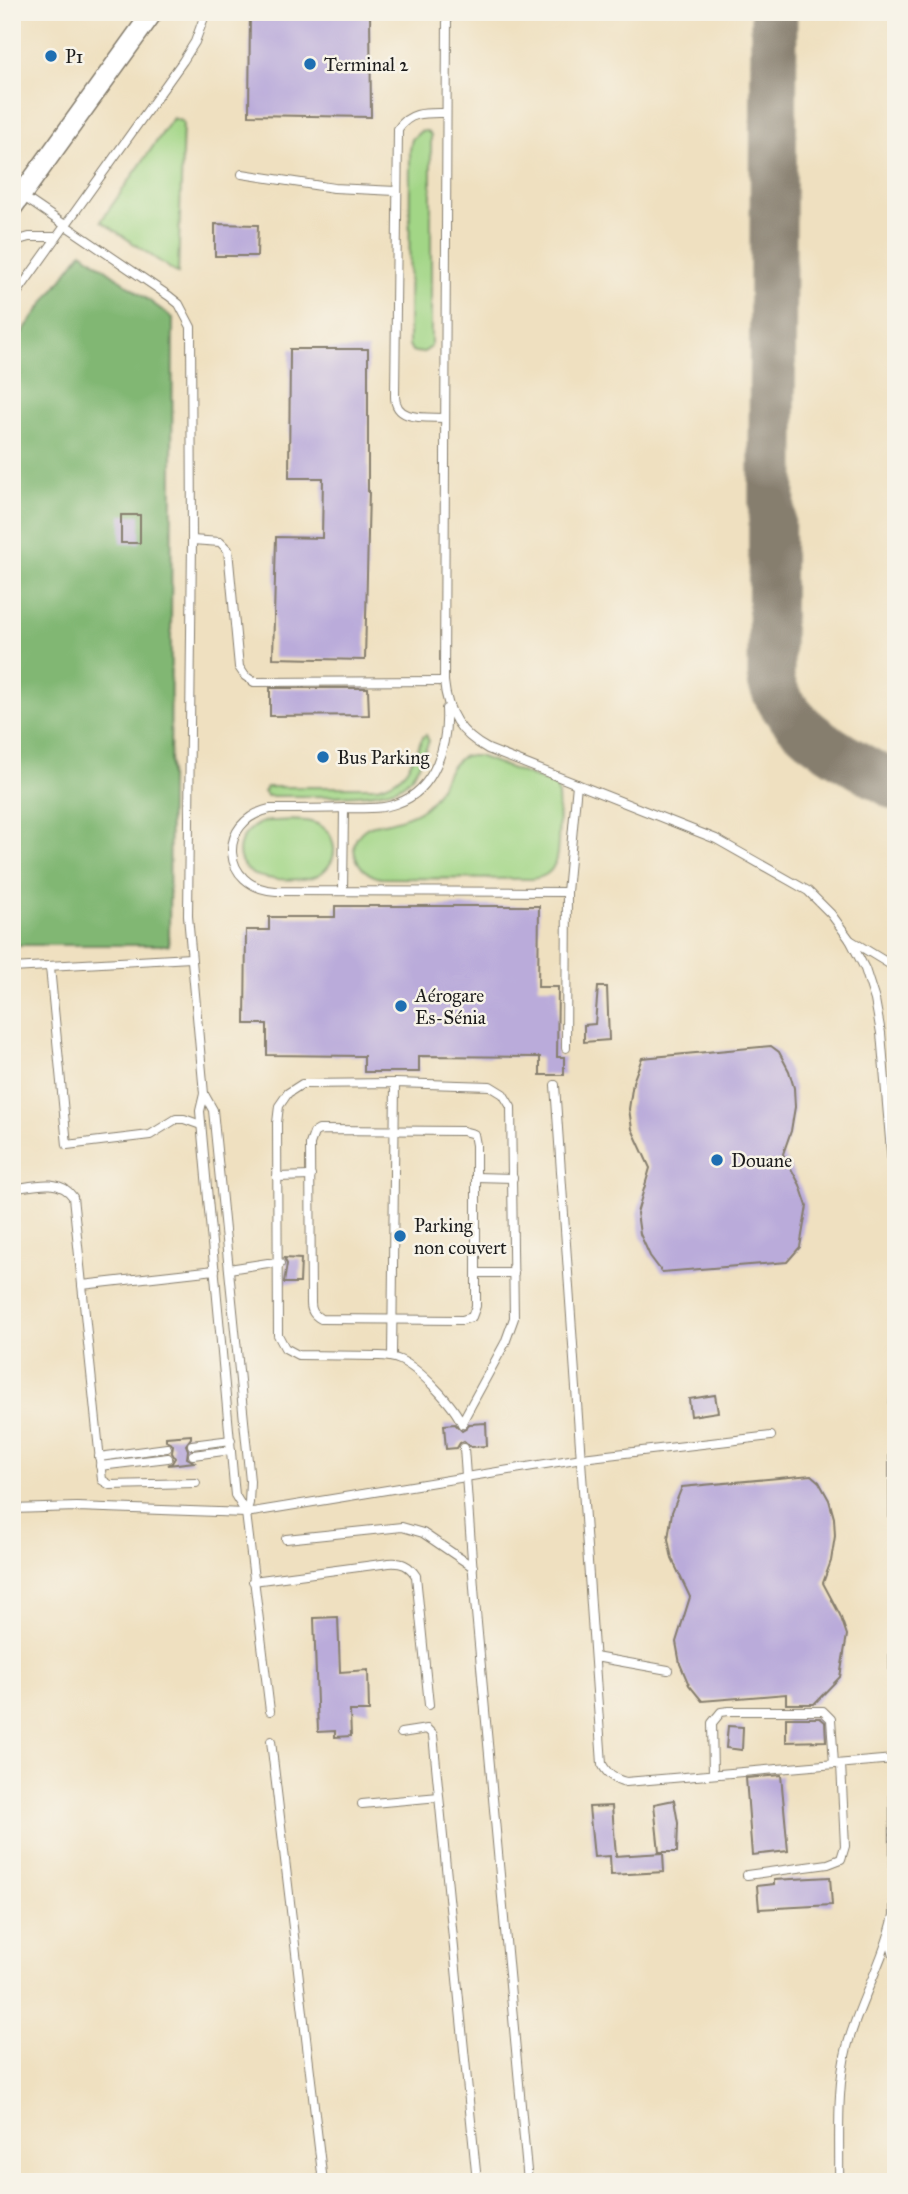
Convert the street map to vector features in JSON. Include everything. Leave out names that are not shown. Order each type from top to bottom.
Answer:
[{"type":"street","points":[[15,197],[153,12]]},
{"type":"lane","points":[[12,300],[183,61],[195,42],[206,12]]},
{"type":"lane","points":[[447,12],[444,681],[447,729],[444,743],[430,776],[412,797],[387,807],[270,809],[258,812],[247,818],[238,828],[233,839],[232,852],[234,865],[241,876],[251,885],[263,890],[568,892]]},
{"type":"lane","points":[[445,418],[405,415],[395,403],[398,129],[403,120],[412,115],[446,113]]},
{"type":"lane","points":[[242,174],[334,188],[396,191]]},
{"type":"lane","points":[[15,197],[65,225],[169,296],[186,315],[191,327],[188,916],[204,1094],[213,1110],[250,1481],[246,1513],[270,1712]]},
{"type":"lane","points":[[12,242],[29,237],[56,237]]},
{"type":"lane","points":[[192,540],[220,542],[228,550],[239,667],[245,676],[254,681],[444,681]]},
{"type":"lane","points":[[446,699],[452,716],[473,741],[716,839],[808,891],[831,914],[850,940],[865,969],[877,1011],[896,1211]]},
{"type":"lane","points":[[566,1048],[568,892],[577,784]]},
{"type":"lane","points":[[344,808],[344,891]]},
{"type":"lane","points":[[850,940],[896,968]]},
{"type":"lane","points":[[12,968],[191,958]]},
{"type":"lane","points":[[50,967],[67,1145],[150,1135],[176,1119],[201,1125]]},
{"type":"lane","points":[[392,1357],[395,1083]]},
{"type":"lane","points":[[302,1084],[490,1086],[503,1094],[511,1107],[515,1305],[510,1331],[462,1423],[414,1368],[392,1357],[312,1357],[298,1355],[285,1348],[278,1335],[277,1177],[279,1106],[288,1093],[302,1084]]},
{"type":"lane","points":[[555,1085],[602,1764],[607,1773],[626,1782],[894,1759]]},
{"type":"lane","points":[[204,1094],[200,1105],[201,1125],[235,1495],[246,1513]]},
{"type":"lane","points":[[319,1130],[394,1131],[469,1131],[476,1139],[476,1307],[472,1317],[462,1320],[321,1319],[311,1310],[310,1138],[319,1130]]},
{"type":"lane","points":[[277,1177],[311,1176]]},
{"type":"lane","points":[[476,1177],[513,1178]]},
{"type":"lane","points":[[12,1189],[59,1185],[68,1189],[74,1197],[99,1462],[103,1480],[110,1485],[196,1483]]},
{"type":"lane","points":[[208,1191],[221,1189]]},
{"type":"lane","points":[[229,1269],[278,1263]]},
{"type":"lane","points":[[82,1285],[215,1270]]},
{"type":"lane","points":[[300,1270],[311,1271]]},
{"type":"lane","points":[[476,1273],[514,1273]]},
{"type":"lane","points":[[839,2182],[843,2064],[854,2027],[889,1938],[894,1915],[896,1331]]},
{"type":"lane","points":[[12,1509],[78,1507],[246,1513],[582,1458],[771,1436]]},
{"type":"lane","points":[[192,1445],[231,1440]]},
{"type":"lane","points":[[99,1462],[167,1448]]},
{"type":"lane","points":[[464,1448],[528,2182]]},
{"type":"lane","points":[[193,1455],[231,1450]]},
{"type":"lane","points":[[99,1462],[168,1458]]},
{"type":"lane","points":[[286,1539],[402,1527],[423,1532],[473,1566]]},
{"type":"lane","points":[[253,1581],[400,1562],[410,1567],[416,1576],[429,1706]]},
{"type":"lane","points":[[595,1657],[668,1670]]},
{"type":"lane","points":[[713,1774],[712,1723],[721,1712],[823,1711],[831,1719],[845,1846],[841,1859],[828,1864],[747,1875]]},
{"type":"lane","points":[[401,1733],[427,1729],[433,1735],[477,2182]]},
{"type":"lane","points":[[271,1741],[323,2182]]},
{"type":"lane","points":[[362,1804],[439,1797]]},
{"type":"lane","points":[[889,1938],[896,1963]]},
{"type":"green space","points":[[173,118],[183,122],[178,274],[101,221]]},
{"type":"green space","points":[[421,131],[427,131],[431,135],[431,347],[420,353],[412,351],[409,345],[410,149],[412,139]]},
{"type":"green space","points":[[82,252],[173,318],[169,945],[12,945],[12,346]]},
{"type":"green space","points":[[426,735],[429,741],[417,769],[410,779],[394,789],[340,796],[267,796],[263,792],[267,787],[377,787],[387,784],[407,769]]},
{"type":"green space","points":[[464,756],[478,756],[557,786],[557,850],[554,865],[548,874],[531,879],[381,878],[364,870],[355,856],[354,848],[360,833],[370,826],[406,817],[425,807],[436,795],[447,773]]},
{"type":"green space","points":[[268,821],[306,821],[323,827],[334,846],[330,864],[318,875],[299,879],[271,879],[250,872],[240,857],[241,841],[252,828]]},
{"type":"building","name":"Terminal 2","points":[[250,12],[370,12],[371,117],[249,115]]},
{"type":"building","points":[[215,224],[258,225],[257,256],[215,256]]},
{"type":"building","points":[[290,349],[368,349],[369,491],[365,660],[273,658],[276,537],[322,538],[323,478],[289,478]]},
{"type":"building","points":[[121,515],[140,515],[140,543],[121,543]]},
{"type":"building","points":[[270,688],[368,688],[369,715],[270,716]]},
{"type":"building","name":"Aérogare Es-Sénia","points":[[335,906],[539,906],[538,987],[558,987],[557,1057],[564,1057],[564,1075],[540,1075],[540,1057],[419,1056],[419,1072],[364,1072],[364,1056],[267,1055],[267,1024],[245,1024],[246,930],[269,930],[269,917],[335,917]]},
{"type":"building","points":[[598,987],[607,987],[609,1040],[584,1042],[584,1025],[595,1024]]},
{"type":"building","name":"Douane","points":[[771,1046],[779,1052],[794,1088],[795,1107],[791,1131],[783,1154],[800,1185],[807,1206],[800,1247],[787,1262],[662,1272],[650,1256],[640,1234],[637,1213],[650,1168],[632,1129],[629,1109],[633,1082],[642,1058]]},
{"type":"building","points":[[284,1258],[301,1259],[300,1283],[284,1283],[287,1264]]},
{"type":"building","points":[[715,1395],[718,1412],[691,1416],[689,1399]]},
{"type":"building","points":[[486,1423],[487,1446],[471,1447],[464,1441],[457,1448],[446,1449],[444,1425],[455,1424],[462,1431],[469,1424]]},
{"type":"building","points":[[191,1435],[186,1445],[187,1458],[194,1462],[168,1465],[175,1458],[172,1453],[173,1445],[166,1441],[166,1437]]},
{"type":"building","points":[[811,1475],[819,1482],[829,1500],[834,1518],[835,1536],[831,1561],[823,1583],[847,1635],[840,1677],[814,1704],[786,1704],[786,1694],[702,1701],[689,1685],[680,1664],[676,1642],[690,1597],[672,1559],[668,1539],[672,1512],[682,1487]]},
{"type":"building","points":[[338,1617],[340,1672],[368,1670],[369,1711],[350,1711],[351,1736],[335,1737],[335,1731],[318,1732],[314,1618]]},
{"type":"building","points":[[786,1718],[820,1718],[825,1722],[826,1741],[786,1742]]},
{"type":"building","points":[[728,1726],[743,1727],[742,1750],[726,1748]]},
{"type":"building","points":[[781,1775],[788,1851],[752,1855],[746,1778]]},
{"type":"building","points":[[674,1800],[678,1823],[677,1852],[659,1852],[654,1804]]},
{"type":"building","points":[[612,1806],[616,1856],[663,1853],[664,1872],[611,1875],[610,1856],[594,1857],[589,1807]]},
{"type":"building","points":[[830,1877],[832,1905],[759,1909],[757,1886],[774,1884],[774,1880]]},
{"type":"taxiway","points":[[774,12],[771,681],[779,700],[806,731],[896,787]]},
{"type":"place","name":"P1","points":[[51,56]]},
{"type":"place","name":"Terminal 2","points":[[310,64]]},
{"type":"place","name":"Bus Parking","points":[[323,757]]},
{"type":"place","name":"Aérogare Es-Sénia","points":[[401,1006]]},
{"type":"place","name":"Douane","points":[[717,1160]]},
{"type":"place","name":"Parking non couvert","points":[[400,1236]]}]
